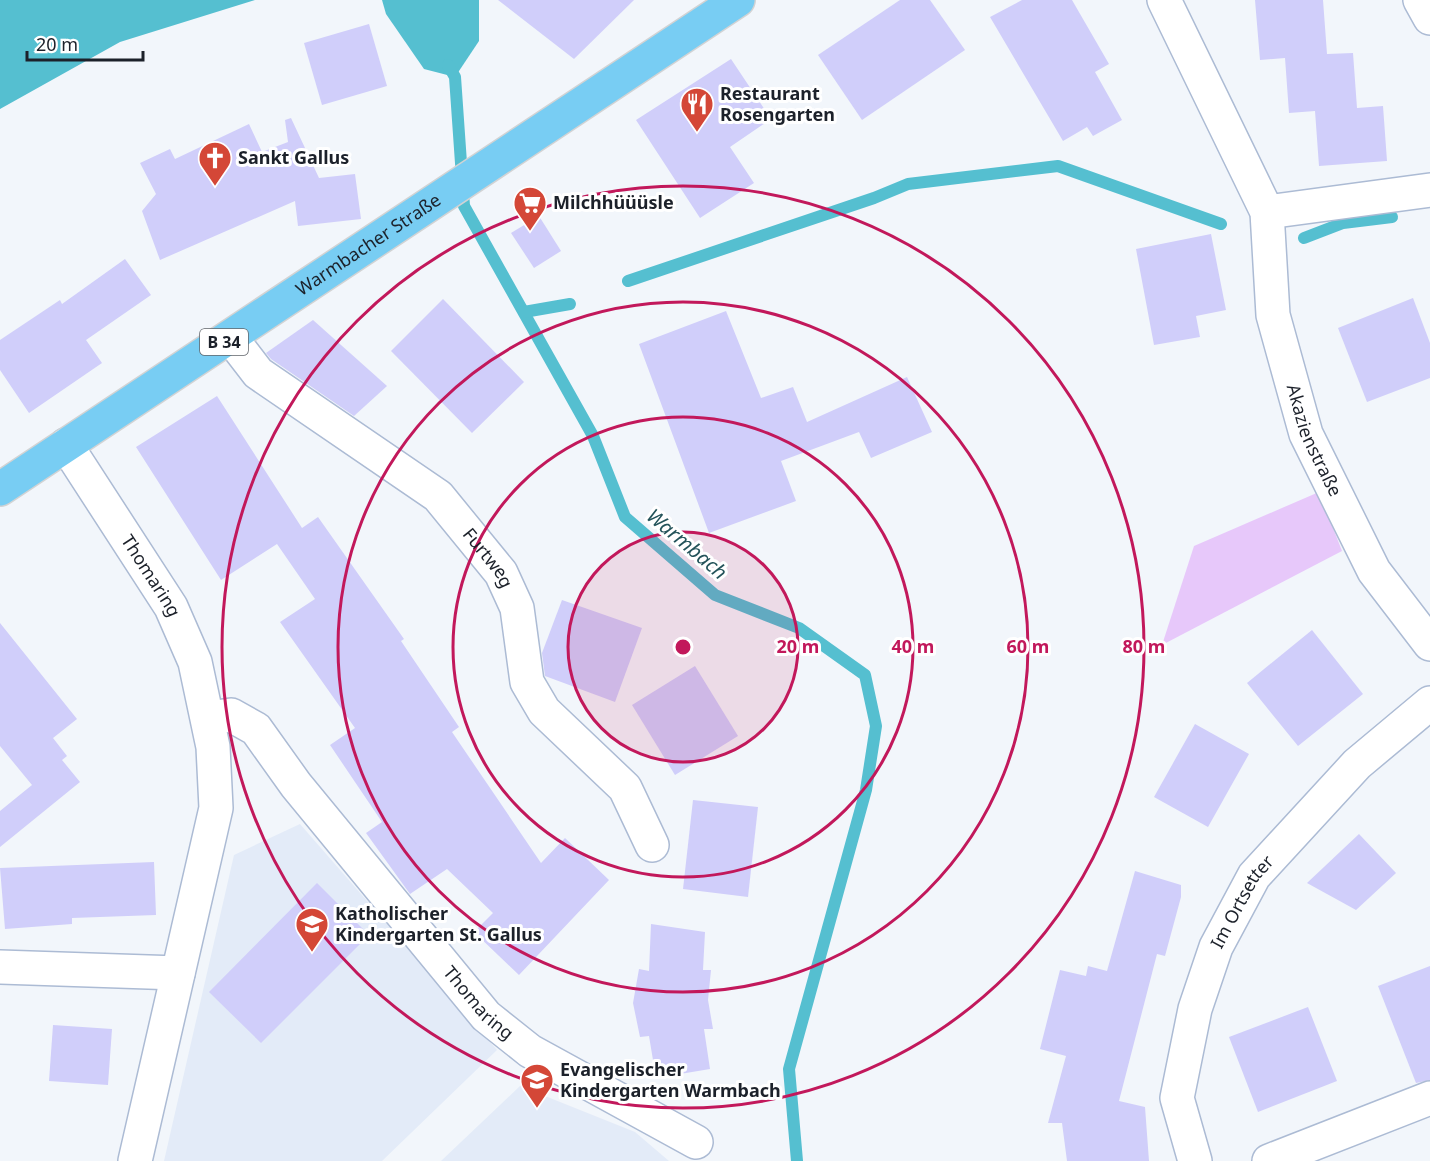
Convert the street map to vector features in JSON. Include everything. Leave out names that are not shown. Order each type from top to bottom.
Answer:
[{"type":"main road","name":"Warmbacher Straße","points":[[0,489],[738,0]]},
{"type":"street","name":"Akazienstraße","points":[[1164,0],[1267,212],[1273,315],[1306,434],[1374,571],[1430,644]]},
{"type":"street","points":[[1420,0],[1430,18]]},
{"type":"street","points":[[1267,212],[1430,190]]},
{"type":"street","name":"Furtweg","points":[[231,338],[258,373],[438,496],[501,573],[517,608],[527,682],[544,711],[625,788],[652,845]]},
{"type":"street","name":"Thomaring","points":[[66,446],[171,607],[195,662],[213,747],[216,808],[135,1161]]},
{"type":"street","name":"Im Ortsetter","points":[[1195,1161],[1177,1098],[1195,1009],[1216,947],[1254,876],[1357,764],[1430,703]]},
{"type":"street","name":"Thomaring","points":[[208,718],[231,715],[256,729],[296,785],[486,1016],[530,1051],[696,1142]]},
{"type":"street","points":[[0,967],[178,974]]},
{"type":"street","points":[[1269,1161],[1430,1098]]},
{"type":"shaded area","points":[[1319,492],[1342,551],[1162,645],[1194,546]]},
{"type":"shaded area","name":"Katholischer Kindergarten St. Gallus","points":[[300,824],[497,1050],[382,1161],[164,1161],[234,855]]},
{"type":"shaded area","name":"Evangelischer Kindergarten Warmbach","points":[[520,1086],[635,1132],[669,1161],[441,1161]]},
{"type":"water","points":[[0,0],[255,0],[120,42],[0,109]]},
{"type":"water","points":[[382,0],[479,0],[479,41],[455,77],[424,69],[386,14]]},
{"type":"building","points":[[498,0],[634,0],[574,59]]},
{"type":"building","points":[[900,0],[930,0],[965,50],[862,120],[818,55]]},
{"type":"building","points":[[1022,0],[1072,0],[1109,64],[1095,72],[1122,120],[1093,136],[1087,127],[1063,141],[990,17]]},
{"type":"building","points":[[1255,0],[1323,0],[1327,54],[1353,53],[1357,108],[1383,106],[1387,161],[1319,166],[1315,111],[1289,113],[1285,58],[1260,60]]},
{"type":"building","points":[[369,24],[387,86],[322,105],[304,43]]},
{"type":"building","name":"Restaurant Rosengarten","points":[[731,59],[771,119],[730,147],[754,183],[700,218],[636,120]]},
{"type":"building","name":"Sankt Gallus","points":[[291,118],[319,178],[355,174],[361,219],[298,226],[295,201],[160,260],[142,211],[156,194],[140,163],[170,149],[175,159],[249,124],[262,152],[288,142],[285,120]]},
{"type":"building","points":[[539,216],[561,251],[534,268],[511,233]]},
{"type":"building","points":[[1211,234],[1226,310],[1196,316],[1200,337],[1154,345],[1136,249]]},
{"type":"building","points":[[125,259],[151,295],[86,340],[102,363],[29,413],[0,370],[0,340],[60,300],[62,304]]},
{"type":"building","points":[[1413,298],[1430,343],[1430,378],[1367,402],[1338,328]]},
{"type":"building","points":[[443,299],[524,382],[472,433],[391,351]]},
{"type":"building","points":[[726,311],[761,398],[793,387],[807,422],[907,377],[932,432],[871,458],[859,432],[781,461],[796,501],[709,533],[639,344]]},
{"type":"building","points":[[313,320],[387,386],[354,416],[271,359],[266,353]]},
{"type":"building","points":[[217,396],[302,528],[318,517],[404,639],[401,641],[459,727],[452,732],[541,863],[565,838],[609,880],[519,975],[474,932],[493,913],[447,869],[410,894],[366,833],[382,822],[330,745],[355,728],[280,622],[315,599],[277,544],[221,580],[136,447]]},
{"type":"building","points":[[562,600],[642,628],[615,702],[545,676],[542,653]]},
{"type":"building","points":[[0,623],[77,719],[53,738],[67,756],[62,760],[80,782],[0,847],[0,811],[32,785],[0,746]]},
{"type":"building","points":[[1312,630],[1363,694],[1298,746],[1247,683]]},
{"type":"building","points":[[695,666],[738,736],[675,775],[632,705]]},
{"type":"building","points":[[1195,724],[1249,754],[1208,827],[1154,797]]},
{"type":"building","points":[[693,800],[758,807],[748,897],[683,889]]},
{"type":"building","points":[[1359,834],[1396,873],[1356,910],[1307,883]]},
{"type":"building","points":[[154,862],[156,915],[72,918],[72,924],[5,929],[0,868]]},
{"type":"building","points":[[1135,871],[1181,885],[1181,897],[1165,956],[1157,954],[1119,1101],[1145,1107],[1149,1161],[1067,1161],[1062,1123],[1048,1123],[1066,1056],[1040,1049],[1060,970],[1086,976],[1088,966],[1107,971]]},
{"type":"building","points":[[317,883],[369,935],[261,1043],[209,992]]},
{"type":"building","points":[[651,924],[705,932],[703,970],[711,970],[708,1000],[713,1029],[704,1029],[710,1069],[656,1078],[649,1036],[640,1037],[633,1003],[639,969],[649,971]]},
{"type":"building","points":[[1430,966],[1430,1080],[1416,1083],[1378,986]]},
{"type":"building","points":[[1308,1007],[1337,1081],[1258,1112],[1229,1037]]},
{"type":"building","points":[[53,1025],[112,1029],[108,1085],[49,1081]]},
{"type":"waterway","name":"Warmbach","points":[[448,65],[455,77],[464,206],[593,436],[625,517],[715,595],[799,628],[865,675],[876,726],[866,790],[789,1069],[797,1161]]},
{"type":"waterway","points":[[628,281],[874,198],[908,184],[1058,166],[1221,224]]},
{"type":"waterway","points":[[1304,238],[1343,223],[1392,217]]},
{"type":"waterway","points":[[524,312],[570,304]]},
{"type":"place","name":"Restaurant Rosengarten","points":[[697,133]]},
{"type":"place","name":"Sankt Gallus","points":[[215,187]]},
{"type":"place","name":"Milchhüüüsle","points":[[530,232]]},
{"type":"place","name":"Katholischer Kindergarten St. Gallus","points":[[312,953]]},
{"type":"place","name":"Evangelischer Kindergarten Warmbach","points":[[537,1109]]}]
